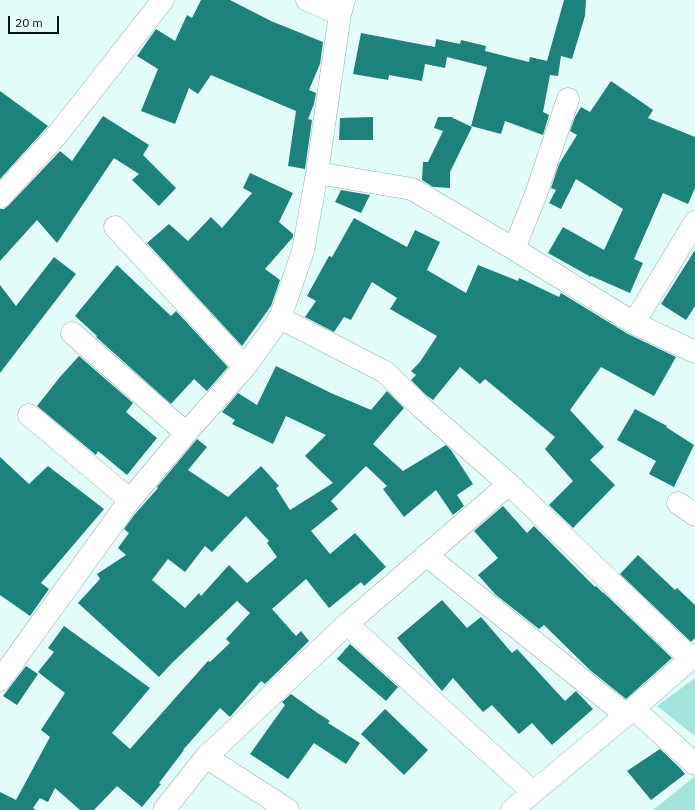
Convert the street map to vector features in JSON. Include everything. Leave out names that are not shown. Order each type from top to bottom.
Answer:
[{"type":"street","points":[[0,197],[57,135],[163,0]]},
{"type":"street","points":[[0,680],[130,500],[186,433],[246,367],[280,318],[303,251],[317,173],[342,7],[306,0]]},
{"type":"street","points":[[514,249],[536,194],[568,99]]},
{"type":"street","points":[[317,173],[412,189],[514,249],[634,323],[695,352]]},
{"type":"street","points":[[634,323],[695,222]]},
{"type":"street","points":[[115,227],[246,367]]},
{"type":"street","points":[[280,318],[386,372],[422,408],[509,484],[693,657],[630,712],[512,810]]},
{"type":"street","points":[[72,333],[186,433]]},
{"type":"street","points":[[30,415],[130,500]]},
{"type":"street","points":[[164,810],[206,757],[346,624],[509,484]]},
{"type":"street","points":[[426,555],[695,764]]},
{"type":"street","points":[[346,624],[533,792]]},
{"type":"street","points":[[206,757],[288,810]]},
{"type":"shaded area","points":[[695,678],[695,736],[657,706]]},
{"type":"shaded area","points":[[695,776],[695,810],[653,810]]},
{"type":"building","points":[[201,0],[230,0],[271,21],[323,42],[320,64],[309,90],[316,93],[314,104],[308,119],[312,120],[305,169],[288,166],[296,111],[211,75],[198,94],[189,88],[175,124],[141,111],[158,69],[137,56],[156,29],[175,41],[187,15],[192,18]]},
{"type":"building","points":[[564,0],[586,0],[585,16],[572,59],[561,56],[558,76],[550,75],[543,112],[549,115],[543,135],[505,121],[501,134],[471,126],[487,67],[447,57],[445,68],[425,64],[422,81],[389,75],[388,80],[353,74],[361,33],[435,47],[436,39],[460,44],[461,40],[486,46],[485,51],[529,62],[530,57],[547,61]]},
{"type":"building","points":[[611,81],[653,110],[648,118],[695,137],[695,188],[688,204],[663,193],[634,259],[643,263],[630,293],[591,277],[548,253],[563,227],[604,250],[623,209],[576,179],[561,209],[549,203],[556,190],[551,188],[559,164],[577,135],[570,131],[575,117],[581,107],[590,112]]},
{"type":"building","points":[[0,91],[48,126],[0,179]]},
{"type":"building","points":[[103,116],[149,145],[143,155],[176,188],[159,206],[132,180],[139,174],[114,158],[57,243],[37,220],[0,261],[0,209],[4,209],[9,205],[60,151],[72,161]]},
{"type":"building","points":[[373,117],[373,140],[339,140],[340,118]]},
{"type":"building","points":[[438,117],[451,117],[472,127],[450,172],[450,188],[433,187],[422,180],[423,162],[428,162],[443,131],[434,128]]},
{"type":"building","points":[[250,173],[293,193],[279,222],[293,234],[293,237],[265,269],[280,280],[271,306],[242,346],[147,243],[169,224],[188,241],[211,217],[222,228],[252,193],[243,188]]},
{"type":"building","points":[[341,190],[370,195],[361,213],[335,202]]},
{"type":"building","points":[[354,218],[407,247],[415,230],[440,242],[427,270],[466,293],[478,265],[518,281],[519,278],[559,297],[561,293],[628,334],[676,357],[654,396],[601,367],[570,410],[604,447],[590,460],[615,485],[573,528],[549,505],[573,481],[545,449],[555,437],[485,379],[480,384],[460,367],[433,400],[426,395],[411,380],[416,375],[411,371],[420,362],[437,336],[390,309],[397,298],[372,282],[351,320],[344,317],[334,332],[305,317],[316,301],[307,296],[329,256],[332,257]]},
{"type":"building","points":[[695,250],[695,306],[686,320],[661,304]]},
{"type":"building","points":[[54,257],[76,274],[0,373],[0,285],[16,306]]},
{"type":"building","points":[[117,265],[171,316],[176,311],[228,367],[207,391],[194,379],[171,404],[96,337],[97,336],[75,316]]},
{"type":"building","points":[[79,356],[133,403],[126,412],[157,438],[127,475],[98,451],[96,455],[37,406]]},
{"type":"building","points":[[276,366],[331,393],[371,410],[387,391],[404,408],[373,444],[403,471],[446,445],[451,450],[473,484],[457,495],[464,506],[453,515],[436,490],[404,517],[383,489],[387,486],[366,466],[331,501],[338,509],[311,531],[330,554],[355,533],[386,567],[364,586],[361,582],[329,608],[306,579],[272,609],[296,636],[301,631],[309,641],[265,684],[261,681],[230,717],[220,708],[183,750],[159,783],[161,784],[142,807],[117,786],[94,810],[80,810],[55,788],[48,802],[40,798],[33,808],[36,810],[0,810],[0,792],[16,800],[50,737],[41,730],[65,693],[38,672],[54,652],[48,648],[64,626],[150,688],[112,733],[130,749],[208,661],[210,662],[230,643],[226,639],[250,613],[237,601],[159,677],[78,603],[100,579],[97,574],[126,555],[118,548],[129,533],[124,529],[197,439],[207,447],[188,470],[228,497],[261,466],[279,486],[276,488],[290,510],[333,483],[305,456],[326,435],[286,416],[273,444],[232,424],[235,420],[222,412],[238,393],[257,405]],"holes":[[[246,516],[269,541],[267,543],[277,557],[247,583],[229,565],[201,596],[199,593],[185,608],[152,580],[168,559],[185,572],[205,546],[212,552]]]},
{"type":"building","points":[[635,409],[667,426],[666,427],[694,445],[674,487],[649,474],[656,461],[617,440]]},
{"type":"building","points":[[0,457],[29,484],[48,466],[104,509],[41,583],[49,589],[30,616],[0,595]]},
{"type":"building","points":[[503,506],[527,533],[534,526],[595,587],[596,586],[603,592],[672,658],[626,699],[591,671],[544,625],[539,629],[496,595],[478,575],[498,558],[474,531]]},
{"type":"building","points":[[638,555],[675,590],[677,588],[695,605],[695,638],[691,642],[620,574]]},
{"type":"building","points":[[442,600],[467,628],[481,617],[512,653],[517,649],[565,701],[576,691],[593,709],[552,745],[532,723],[519,734],[492,705],[483,712],[453,678],[442,691],[397,638]]},
{"type":"building","points":[[350,644],[398,687],[386,701],[337,659]]},
{"type":"building","points":[[26,666],[38,674],[17,705],[3,696]]},
{"type":"building","points":[[291,694],[330,721],[328,723],[360,743],[346,764],[314,743],[288,779],[250,754],[285,705],[282,702]]},
{"type":"building","points":[[385,709],[428,750],[404,775],[361,734]]},
{"type":"building","points":[[660,749],[685,774],[651,800],[627,771]]}]
